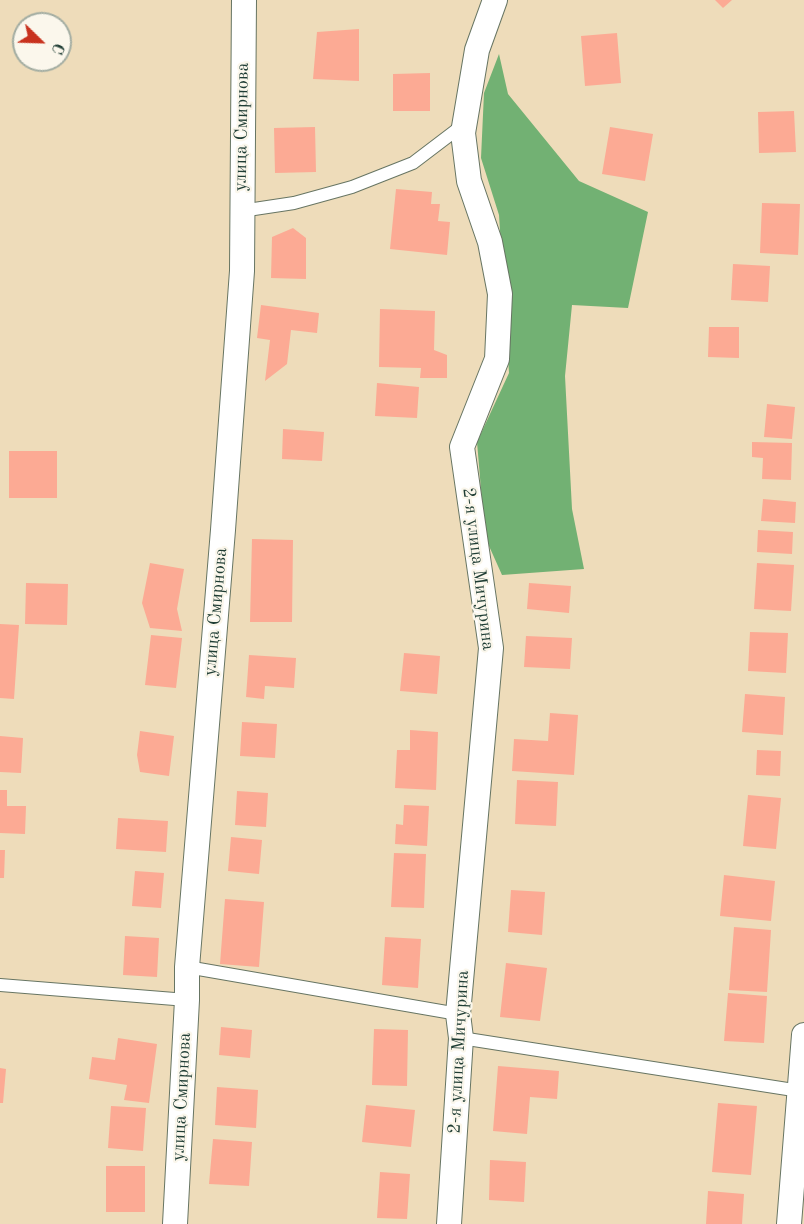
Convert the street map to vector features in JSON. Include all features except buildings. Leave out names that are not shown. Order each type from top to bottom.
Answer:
[{"type":"street","name":"улица Смирнова","points":[[175,1224],[187,967],[242,271],[244,0]]},
{"type":"street","name":"2-я улица Мичурина","points":[[449,1224],[461,1038],[459,1014],[491,648],[462,447],[497,359],[500,294],[490,242],[469,182],[463,133],[477,50],[495,0]]},
{"type":"street","points":[[789,1224],[804,1035]]},
{"type":"lane","points":[[241,211],[294,203],[352,187],[412,163],[464,124]]},
{"type":"lane","points":[[187,967],[459,1014]]},
{"type":"lane","points":[[0,986],[187,1000]]},
{"type":"lane","points":[[461,1038],[800,1091]]},
{"type":"green space","points":[[499,54],[508,94],[579,181],[648,212],[628,308],[572,305],[565,376],[572,509],[584,569],[502,575],[485,537],[477,442],[509,373],[499,215],[481,158],[484,93]]}]
